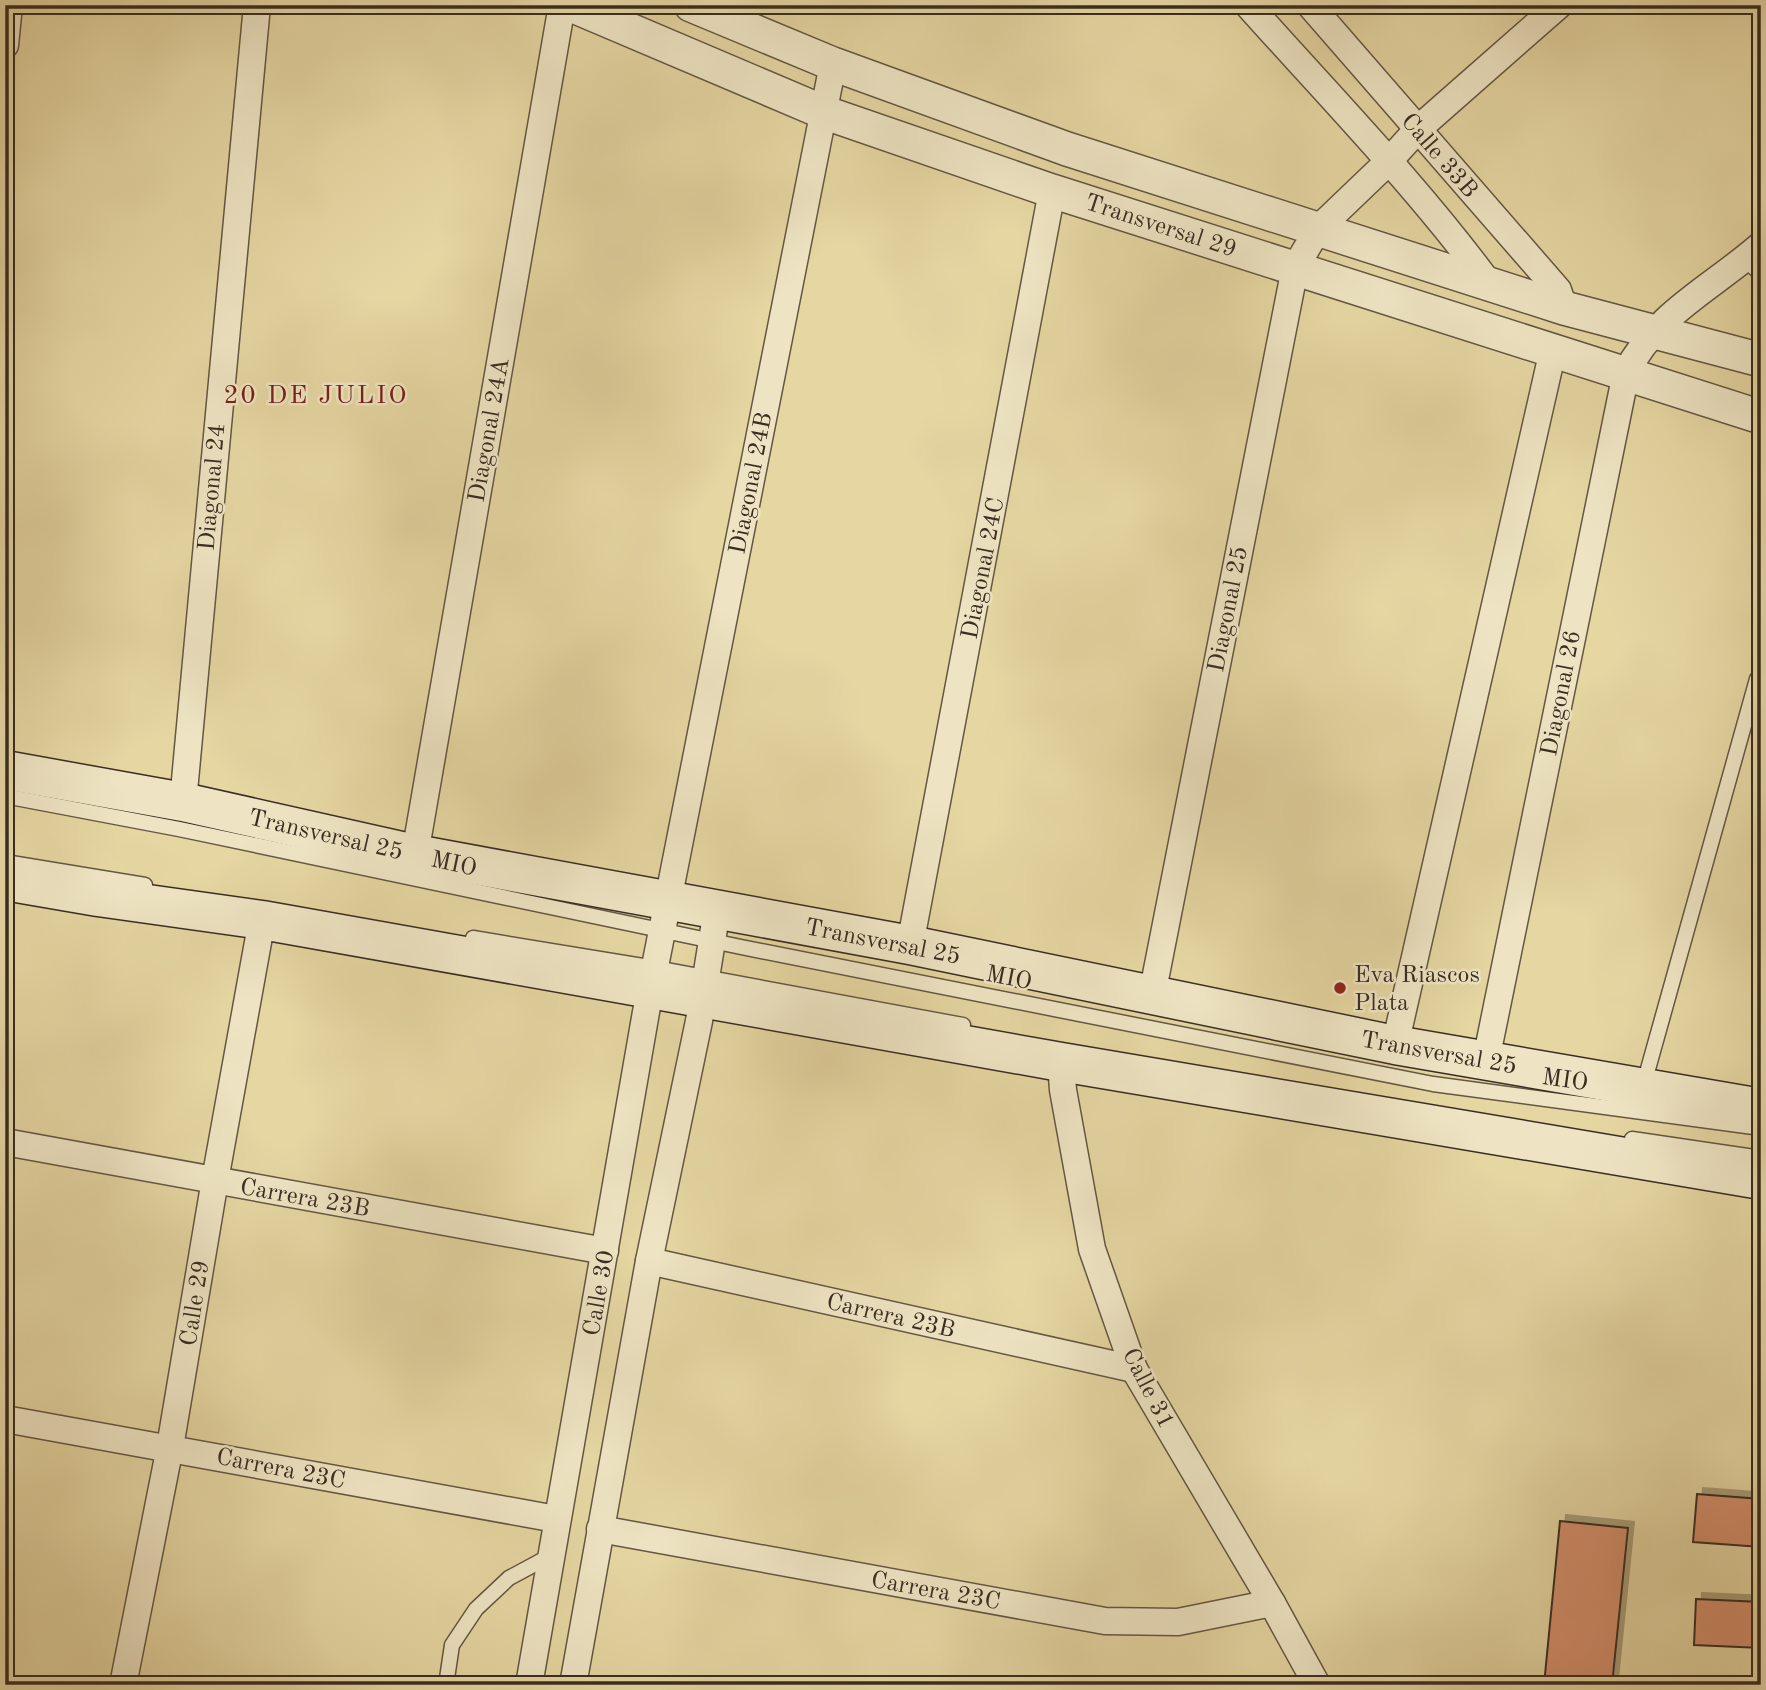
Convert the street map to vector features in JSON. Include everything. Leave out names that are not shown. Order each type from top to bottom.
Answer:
[{"type":"main road","name":"Transversal 25","points":[[5,770],[184,802],[715,926],[910,945],[1395,1045],[1761,1108]]},
{"type":"main road","points":[[5,881],[652,978],[1061,1062],[1761,1180]]},
{"type":"street","points":[[5,45],[9,5]]},
{"type":"street","name":"Diagonal 24","points":[[184,802],[185,763],[257,5]]},
{"type":"street","name":"Diagonal 24A","points":[[415,854],[562,5]]},
{"type":"street","name":"Transversal 29","points":[[571,5],[823,112],[1052,191],[1761,417]]},
{"type":"street","name":"Transversal 29","points":[[691,5],[833,64],[1068,149],[1564,308],[1761,360]]},
{"type":"street","name":"Calle 33B","points":[[1248,5],[1388,162],[1490,285]]},
{"type":"street","name":"Calle 33B","points":[[1310,5],[1558,290],[1564,308]]},
{"type":"street","name":"Diagonal 25","points":[[1152,995],[1295,268],[1318,229],[1388,162],[1418,129],[1559,5]]},
{"type":"street","name":"Diagonal 24B","points":[[665,915],[833,64]]},
{"type":"street","name":"Diagonal 24C","points":[[910,945],[1052,191]]},
{"type":"street","name":"Diagonal 26","points":[[1486,1060],[1626,373],[1652,332],[1674,312],[1755,259]]},
{"type":"street","points":[[1395,1045],[1553,350]]},
{"type":"street","name":"Calle 30","points":[[528,1685],[665,915]]},
{"type":"street","name":"Calle 29","points":[[123,1685],[170,1447],[262,920]]},
{"type":"street","name":"Calle 30","points":[[573,1685],[649,1261],[715,926]]},
{"type":"street","name":"Calle 31","points":[[1061,1062],[1063,1090],[1092,1249],[1135,1369],[1317,1685]]},
{"type":"street","name":"Carrera 23B","points":[[5,1142],[606,1251]]},
{"type":"street","name":"Carrera 23B","points":[[649,1261],[1135,1369]]},
{"type":"street","name":"Carrera 23C","points":[[5,1419],[556,1519]]},
{"type":"street","name":"Carrera 23C","points":[[600,1529],[1105,1621],[1178,1622],[1272,1603]]},
{"type":"lane","points":[[1642,1088],[1756,679]]},
{"type":"lane","name":"MIO","points":[[5,796],[665,915]]},
{"type":"lane","points":[[5,862],[153,886]]},
{"type":"lane","name":"MIO","points":[[715,926],[1433,1084],[1761,1128]]},
{"type":"lane","points":[[461,936],[652,978]]},
{"type":"lane","points":[[704,988],[980,1028]]},
{"type":"lane","points":[[1322,1091],[1418,1107]]},
{"type":"lane","points":[[1624,1138],[1761,1158]]},
{"type":"lane","points":[[446,1685],[452,1646],[476,1609],[509,1578],[550,1556]]},
{"type":"building","points":[[1697,1494],[1761,1499],[1761,1547],[1693,1542]]},
{"type":"building","points":[[1560,1521],[1628,1528],[1612,1685],[1544,1685]]},
{"type":"building","points":[[1696,1599],[1761,1602],[1761,1648],[1694,1645]]},
{"type":"place","name":"Eva Riascos Plata","points":[[1340,988]]},
{"type":"district","name":"20 DE JULIO","points":[[316,394]]}]
